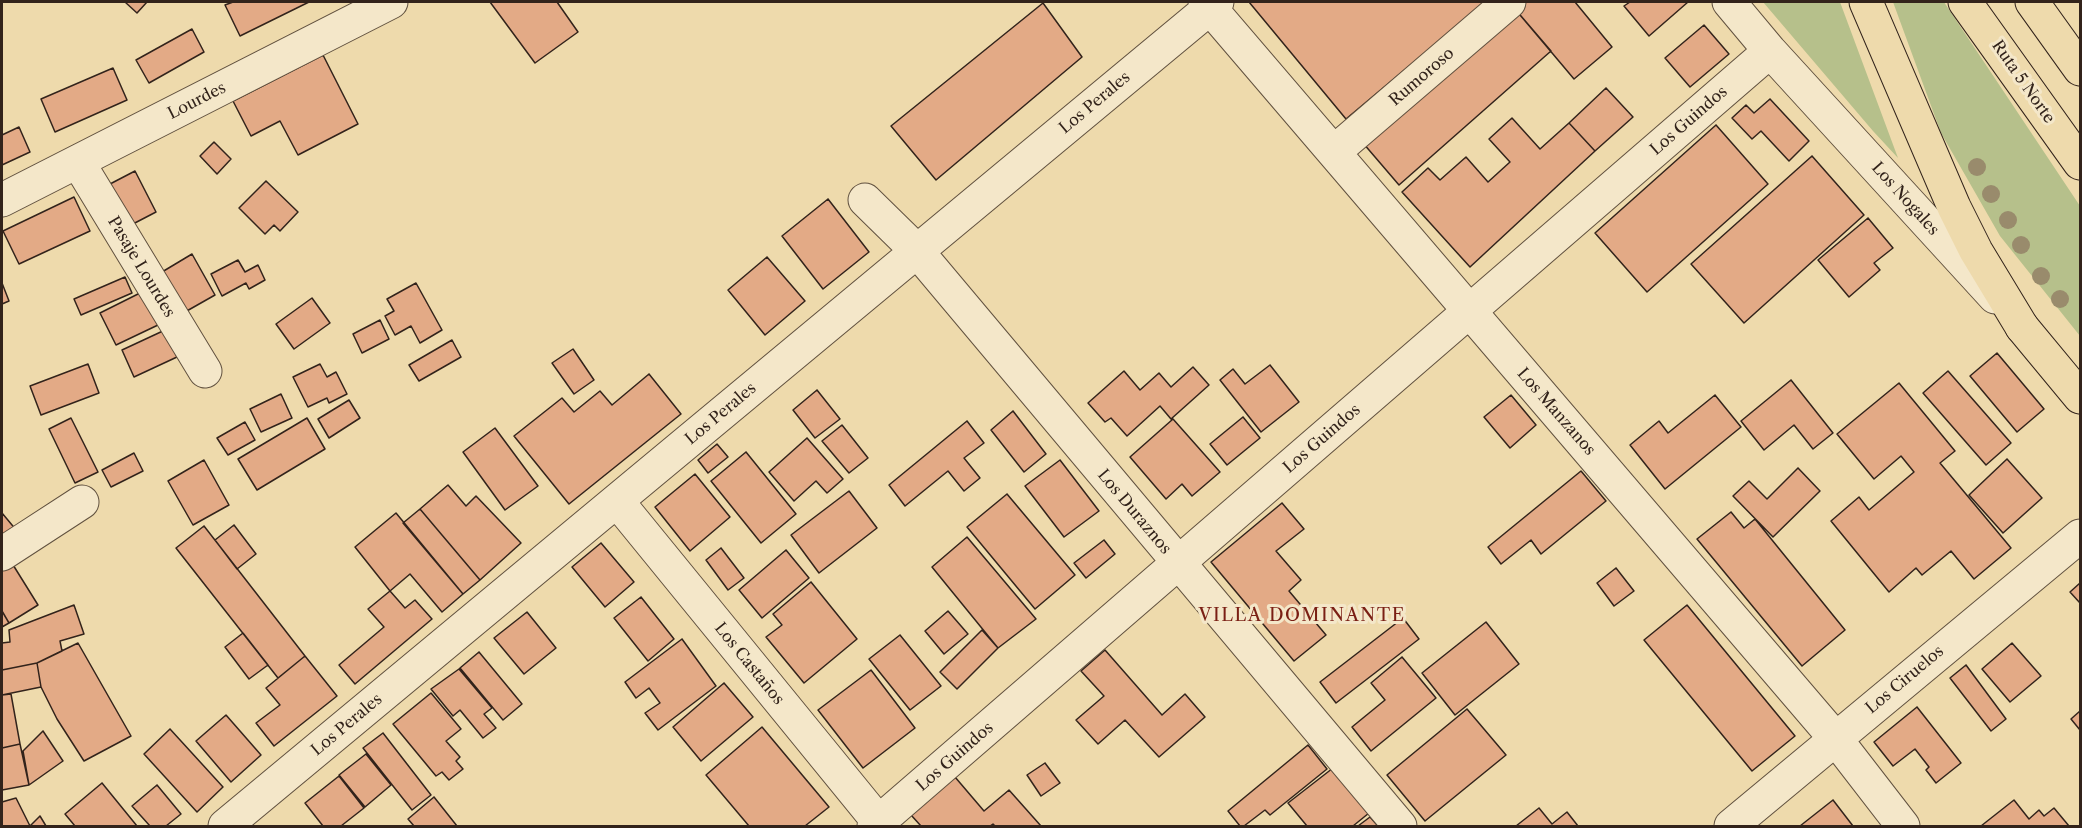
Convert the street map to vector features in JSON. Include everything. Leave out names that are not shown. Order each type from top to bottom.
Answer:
[{"type":"main road","points":[[1866,2],[1954,207],[1976,251],[2022,327]]},
{"type":"main road","name":"Ruta 5 Norte","points":[[1965,2],[2080,163]]},
{"type":"main road","points":[[2032,2],[2080,69]]},
{"type":"main road","name":"Los Nogales","points":[[2022,327],[2080,397]]},
{"type":"street","name":"Lourdes","points":[[2,201],[391,2]]},
{"type":"street","name":"Rumoroso","points":[[1334,152],[1509,2]]},
{"type":"street","name":"Los Nogales","points":[[1729,2],[1770,51],[2022,327]]},
{"type":"street","name":"Los Manzanos","points":[[1211,4],[1469,311],[1835,738],[1903,826]]},
{"type":"street","name":"Los Perales","points":[[225,826],[1211,4]]},
{"type":"street","name":"Los Guindos","points":[[878,825],[1770,51]]},
{"type":"street","name":"Pasaje Lourdes","points":[[78,162],[205,371]]},
{"type":"street","name":"Los Duraznos","points":[[865,200],[917,251],[1400,826]]},
{"type":"street","name":"Los Castaños","points":[[617,501],[878,825]]},
{"type":"street","points":[[2,554],[82,502]]},
{"type":"street","name":"Los Ciruelos","points":[[1731,826],[2080,536]]},
{"type":"green space","points":[[1763,2],[1840,2],[1898,158],[1873,131]]},
{"type":"green space","points":[[1893,2],[1944,2],[2080,206],[2080,336],[2000,236],[1941,133]]},
{"type":"building","points":[[125,2],[147,2],[137,13]]},
{"type":"building","points":[[233,2],[309,2],[240,36],[225,5]]},
{"type":"building","points":[[490,2],[557,2],[578,32],[535,63]]},
{"type":"building","points":[[1249,2],[1486,2],[1346,119]]},
{"type":"building","points":[[1526,2],[1575,2],[1612,47],[1574,79],[1515,9]]},
{"type":"building","points":[[1630,2],[1688,2],[1649,36],[1624,6]]},
{"type":"building","points":[[1043,3],[1082,57],[936,180],[891,126]]},
{"type":"building","points":[[1515,9],[1551,51],[1399,185],[1363,143]]},
{"type":"building","points":[[1704,25],[1729,54],[1690,87],[1665,58]]},
{"type":"building","points":[[192,29],[204,52],[149,83],[136,60]]},
{"type":"building","points":[[323,55],[358,124],[298,155],[280,121],[251,136],[233,101]]},
{"type":"building","points":[[113,68],[127,100],[55,132],[41,99]]},
{"type":"building","points":[[1606,88],[1633,117],[1595,151],[1569,123]]},
{"type":"building","points":[[1770,99],[1809,141],[1789,161],[1761,131],[1752,139],[1732,118],[1746,105],[1754,113]]},
{"type":"building","points":[[1512,118],[1540,149],[1569,123],[1595,151],[1470,267],[1402,192],[1428,168],[1440,180],[1466,157],[1488,182],[1510,162],[1489,139]]},
{"type":"building","points":[[1716,125],[1768,184],[1647,292],[1595,233]]},
{"type":"building","points":[[19,127],[30,152],[2,165],[2,135]]},
{"type":"building","points":[[214,142],[231,159],[217,174],[200,156]]},
{"type":"building","points":[[1812,156],[1864,215],[1744,323],[1691,264]]},
{"type":"building","points":[[135,171],[156,212],[131,225],[110,184]]},
{"type":"building","points":[[266,181],[298,212],[280,231],[274,225],[265,234],[239,208]]},
{"type":"building","points":[[74,197],[90,231],[19,264],[3,231]]},
{"type":"building","points":[[828,199],[869,252],[823,289],[782,236]]},
{"type":"building","points":[[1868,218],[1893,248],[1874,263],[1880,270],[1849,297],[1818,260]]},
{"type":"building","points":[[192,254],[215,295],[185,312],[162,272]]},
{"type":"building","points":[[767,257],[805,301],[765,335],[728,290]]},
{"type":"building","points":[[238,260],[245,272],[258,265],[265,280],[249,289],[246,283],[222,296],[211,274]]},
{"type":"building","points":[[125,277],[132,293],[81,315],[74,299]]},
{"type":"building","points":[[2,283],[9,301],[2,304]]},
{"type":"building","points":[[416,283],[442,330],[420,343],[411,326],[395,335],[385,316],[394,311],[387,299]]},
{"type":"building","points":[[142,292],[158,325],[116,345],[100,313]]},
{"type":"building","points":[[312,298],[330,323],[294,349],[276,324]]},
{"type":"building","points":[[380,320],[389,339],[362,353],[353,334]]},
{"type":"building","points":[[165,330],[177,357],[134,377],[122,350]]},
{"type":"building","points":[[452,340],[461,357],[419,381],[409,365]]},
{"type":"building","points":[[573,349],[594,380],[574,394],[552,363]]},
{"type":"building","points":[[1997,353],[2044,409],[2017,432],[1970,376]]},
{"type":"building","points":[[88,364],[99,393],[41,415],[30,386]]},
{"type":"building","points":[[320,364],[327,377],[336,372],[347,394],[329,403],[327,398],[308,407],[293,377]]},
{"type":"building","points":[[1270,365],[1299,402],[1261,432],[1220,380],[1233,369],[1245,384]]},
{"type":"building","points":[[1193,367],[1209,385],[1171,419],[1160,406],[1127,436],[1111,418],[1105,422],[1088,403],[1124,371],[1140,390],[1159,373],[1171,387]]},
{"type":"building","points":[[1948,371],[2011,443],[1986,465],[1923,393]]},
{"type":"building","points":[[649,374],[681,414],[569,504],[514,436],[562,398],[574,412],[600,391],[612,405]]},
{"type":"building","points":[[1791,380],[1833,433],[1813,449],[1794,425],[1764,450],[1741,421]]},
{"type":"building","points":[[1899,383],[1955,451],[1940,463],[2011,548],[1974,579],[1951,551],[1922,575],[1916,568],[1889,592],[1831,521],[1859,497],[1869,510],[1914,472],[1901,456],[1874,479],[1837,434]]},
{"type":"building","points":[[817,390],[840,419],[815,438],[793,410]]},
{"type":"building","points":[[281,394],[292,418],[261,432],[250,409]]},
{"type":"building","points":[[1511,395],[1536,425],[1510,448],[1484,417]]},
{"type":"building","points":[[1715,395],[1741,427],[1665,489],[1630,445],[1659,421],[1668,433]]},
{"type":"building","points":[[349,400],[360,418],[329,438],[318,419]]},
{"type":"building","points":[[1013,411],[1046,454],[1024,472],[991,430]]},
{"type":"building","points":[[1243,417],[1260,438],[1227,465],[1210,444]]},
{"type":"building","points":[[71,418],[98,472],[75,483],[49,429]]},
{"type":"building","points":[[307,418],[325,449],[257,490],[238,459]]},
{"type":"building","points":[[1173,419],[1220,472],[1192,496],[1182,484],[1166,499],[1130,457]]},
{"type":"building","points":[[967,421],[984,443],[964,458],[980,478],[964,491],[948,471],[905,506],[889,485]]},
{"type":"building","points":[[245,422],[255,440],[228,455],[217,438]]},
{"type":"building","points":[[842,425],[868,458],[849,473],[822,441]]},
{"type":"building","points":[[495,428],[538,486],[505,510],[463,452]]},
{"type":"building","points":[[807,438],[843,479],[827,493],[816,481],[794,501],[769,472]]},
{"type":"building","points":[[717,444],[728,457],[708,473],[698,460]]},
{"type":"building","points":[[746,452],[796,514],[761,543],[711,481]]},
{"type":"building","points":[[134,453],[143,471],[111,487],[102,470]]},
{"type":"building","points":[[2007,459],[2042,498],[2003,533],[1969,495]]},
{"type":"building","points":[[204,460],[229,505],[193,525],[168,481]]},
{"type":"building","points":[[1060,460],[1099,511],[1064,537],[1025,486]]},
{"type":"building","points":[[1798,468],[1820,491],[1773,537],[1733,496],[1749,481],[1767,499]]},
{"type":"building","points":[[1581,471],[1606,501],[1541,554],[1531,540],[1501,564],[1488,547]]},
{"type":"building","points":[[695,474],[730,517],[690,551],[655,507]]},
{"type":"building","points":[[448,485],[466,506],[476,496],[521,543],[480,580],[420,509]]},
{"type":"building","points":[[849,491],[877,528],[819,573],[791,535]]},
{"type":"building","points":[[1007,494],[1075,575],[1035,609],[967,527]]},
{"type":"building","points":[[1282,503],[1304,529],[1276,551],[1301,580],[1289,591],[1326,635],[1294,661],[1211,562]]},
{"type":"building","points":[[420,509],[480,580],[463,594],[403,523]]},
{"type":"building","points":[[1731,512],[1744,528],[1755,519],[1845,630],[1802,666],[1697,539]]},
{"type":"building","points":[[2,513],[17,531],[2,544]]},
{"type":"building","points":[[396,513],[463,594],[442,612],[410,574],[390,591],[355,547]]},
{"type":"building","points":[[234,525],[256,554],[237,569],[215,540]]},
{"type":"building","points":[[204,526],[305,656],[278,678],[176,548]]},
{"type":"building","points":[[967,537],[1036,619],[998,648],[932,567]]},
{"type":"building","points":[[1104,540],[1115,554],[1086,578],[1074,563]]},
{"type":"building","points":[[601,543],[634,582],[605,607],[572,567]]},
{"type":"building","points":[[721,548],[744,578],[728,590],[706,560]]},
{"type":"building","points":[[786,550],[809,578],[762,618],[739,590]]},
{"type":"building","points":[[10,560],[38,605],[9,623],[2,611],[2,566]]},
{"type":"building","points":[[1616,568],[1634,591],[1614,606],[1597,583]]},
{"type":"building","points":[[811,582],[857,639],[804,683],[766,637],[782,625],[773,614]]},
{"type":"building","points":[[2080,583],[2080,603],[2070,592]]},
{"type":"building","points":[[390,591],[405,608],[415,600],[432,619],[355,684],[339,665],[384,627],[368,609]]},
{"type":"building","points":[[641,597],[674,639],[648,661],[614,618]]},
{"type":"building","points":[[74,605],[84,634],[60,641],[62,651],[37,663],[2,670],[2,643],[10,642],[9,630]]},
{"type":"building","points":[[1687,605],[1795,736],[1752,771],[1644,640]]},
{"type":"building","points":[[2,611],[9,623],[2,627]]},
{"type":"building","points":[[948,611],[968,634],[944,654],[925,631]]},
{"type":"building","points":[[527,612],[556,648],[524,674],[494,638]]},
{"type":"building","points":[[1403,618],[1419,639],[1336,703],[1320,682]]},
{"type":"building","points":[[1486,622],[1519,664],[1455,715],[1422,673]]},
{"type":"building","points":[[982,630],[998,648],[957,689],[940,672]]},
{"type":"building","points":[[243,633],[268,665],[249,679],[225,647]]},
{"type":"building","points":[[900,635],[941,686],[910,710],[869,659]]},
{"type":"building","points":[[682,639],[716,686],[658,730],[645,713],[660,703],[649,688],[636,698],[625,682]]},
{"type":"building","points":[[78,643],[131,736],[84,761],[57,719],[41,687],[37,663]]},
{"type":"building","points":[[2012,643],[2041,676],[2010,702],[1982,669]]},
{"type":"building","points":[[1105,650],[1162,715],[1185,694],[1205,717],[1159,757],[1125,720],[1098,744],[1076,720],[1104,696],[1081,671]]},
{"type":"building","points":[[479,652],[522,704],[503,720],[460,668]]},
{"type":"building","points":[[305,656],[337,696],[274,746],[256,723],[280,705],[266,688]]},
{"type":"building","points":[[1402,657],[1436,698],[1371,751],[1352,727],[1385,700],[1371,683]]},
{"type":"building","points":[[37,663],[41,687],[2,695],[2,670]]},
{"type":"building","points":[[1966,665],[2006,719],[1991,731],[1950,678]]},
{"type":"building","points":[[459,669],[492,708],[484,714],[496,728],[483,738],[460,710],[453,716],[431,689]]},
{"type":"building","points":[[871,670],[915,728],[863,768],[818,710]]},
{"type":"building","points":[[724,683],[753,717],[701,761],[673,727]]},
{"type":"building","points":[[431,693],[461,729],[446,741],[460,757],[456,761],[463,769],[449,780],[442,772],[436,776],[393,724]]},
{"type":"building","points":[[11,694],[20,744],[2,748],[2,695]]},
{"type":"building","points":[[1917,707],[1961,763],[1936,783],[1926,770],[1929,767],[1915,749],[1893,766],[1874,742]]},
{"type":"building","points":[[1467,709],[1506,755],[1425,821],[1387,775]]},
{"type":"building","points":[[2080,711],[2080,730],[2071,719]]},
{"type":"building","points":[[226,715],[261,755],[231,782],[196,741]]},
{"type":"building","points":[[762,727],[829,807],[805,826],[749,826],[706,775]]},
{"type":"building","points":[[170,729],[223,787],[197,812],[144,754]]},
{"type":"building","points":[[43,731],[63,761],[29,785],[23,751]]},
{"type":"building","points":[[383,733],[431,795],[412,810],[363,748]]},
{"type":"building","points":[[20,744],[29,785],[2,790],[2,748]]},
{"type":"building","points":[[1308,745],[1327,769],[1270,815],[1265,810],[1244,826],[1240,826],[1228,811]]},
{"type":"building","points":[[366,754],[391,785],[365,807],[339,775]]},
{"type":"building","points":[[1045,763],[1060,783],[1041,796],[1027,775]]},
{"type":"building","points":[[1333,768],[1369,813],[1353,826],[1307,826],[1288,803]]},
{"type":"building","points":[[339,776],[364,808],[341,826],[323,826],[305,803]]},
{"type":"building","points":[[955,777],[984,811],[1009,790],[1041,826],[995,826],[993,824],[990,826],[921,826],[911,815]]},
{"type":"building","points":[[102,783],[137,826],[75,826],[65,814]]},
{"type":"building","points":[[157,785],[181,814],[166,826],[150,826],[132,806]]},
{"type":"building","points":[[434,797],[457,826],[414,826],[408,819]]},
{"type":"building","points":[[16,798],[30,826],[2,826],[2,802]]},
{"type":"building","points":[[1833,800],[1853,826],[1800,826]]},
{"type":"building","points":[[2014,800],[2029,819],[2039,810],[2044,816],[2054,808],[2069,826],[1981,826]]},
{"type":"building","points":[[1539,808],[1552,824],[1567,812],[1578,826],[1516,826]]},
{"type":"building","points":[[40,816],[46,826],[30,826]]},
{"type":"building","points":[[1370,817],[1378,826],[1358,826]]},
{"type":"district","name":"VILLA DOMINANTE","points":[[1302,616]]}]
